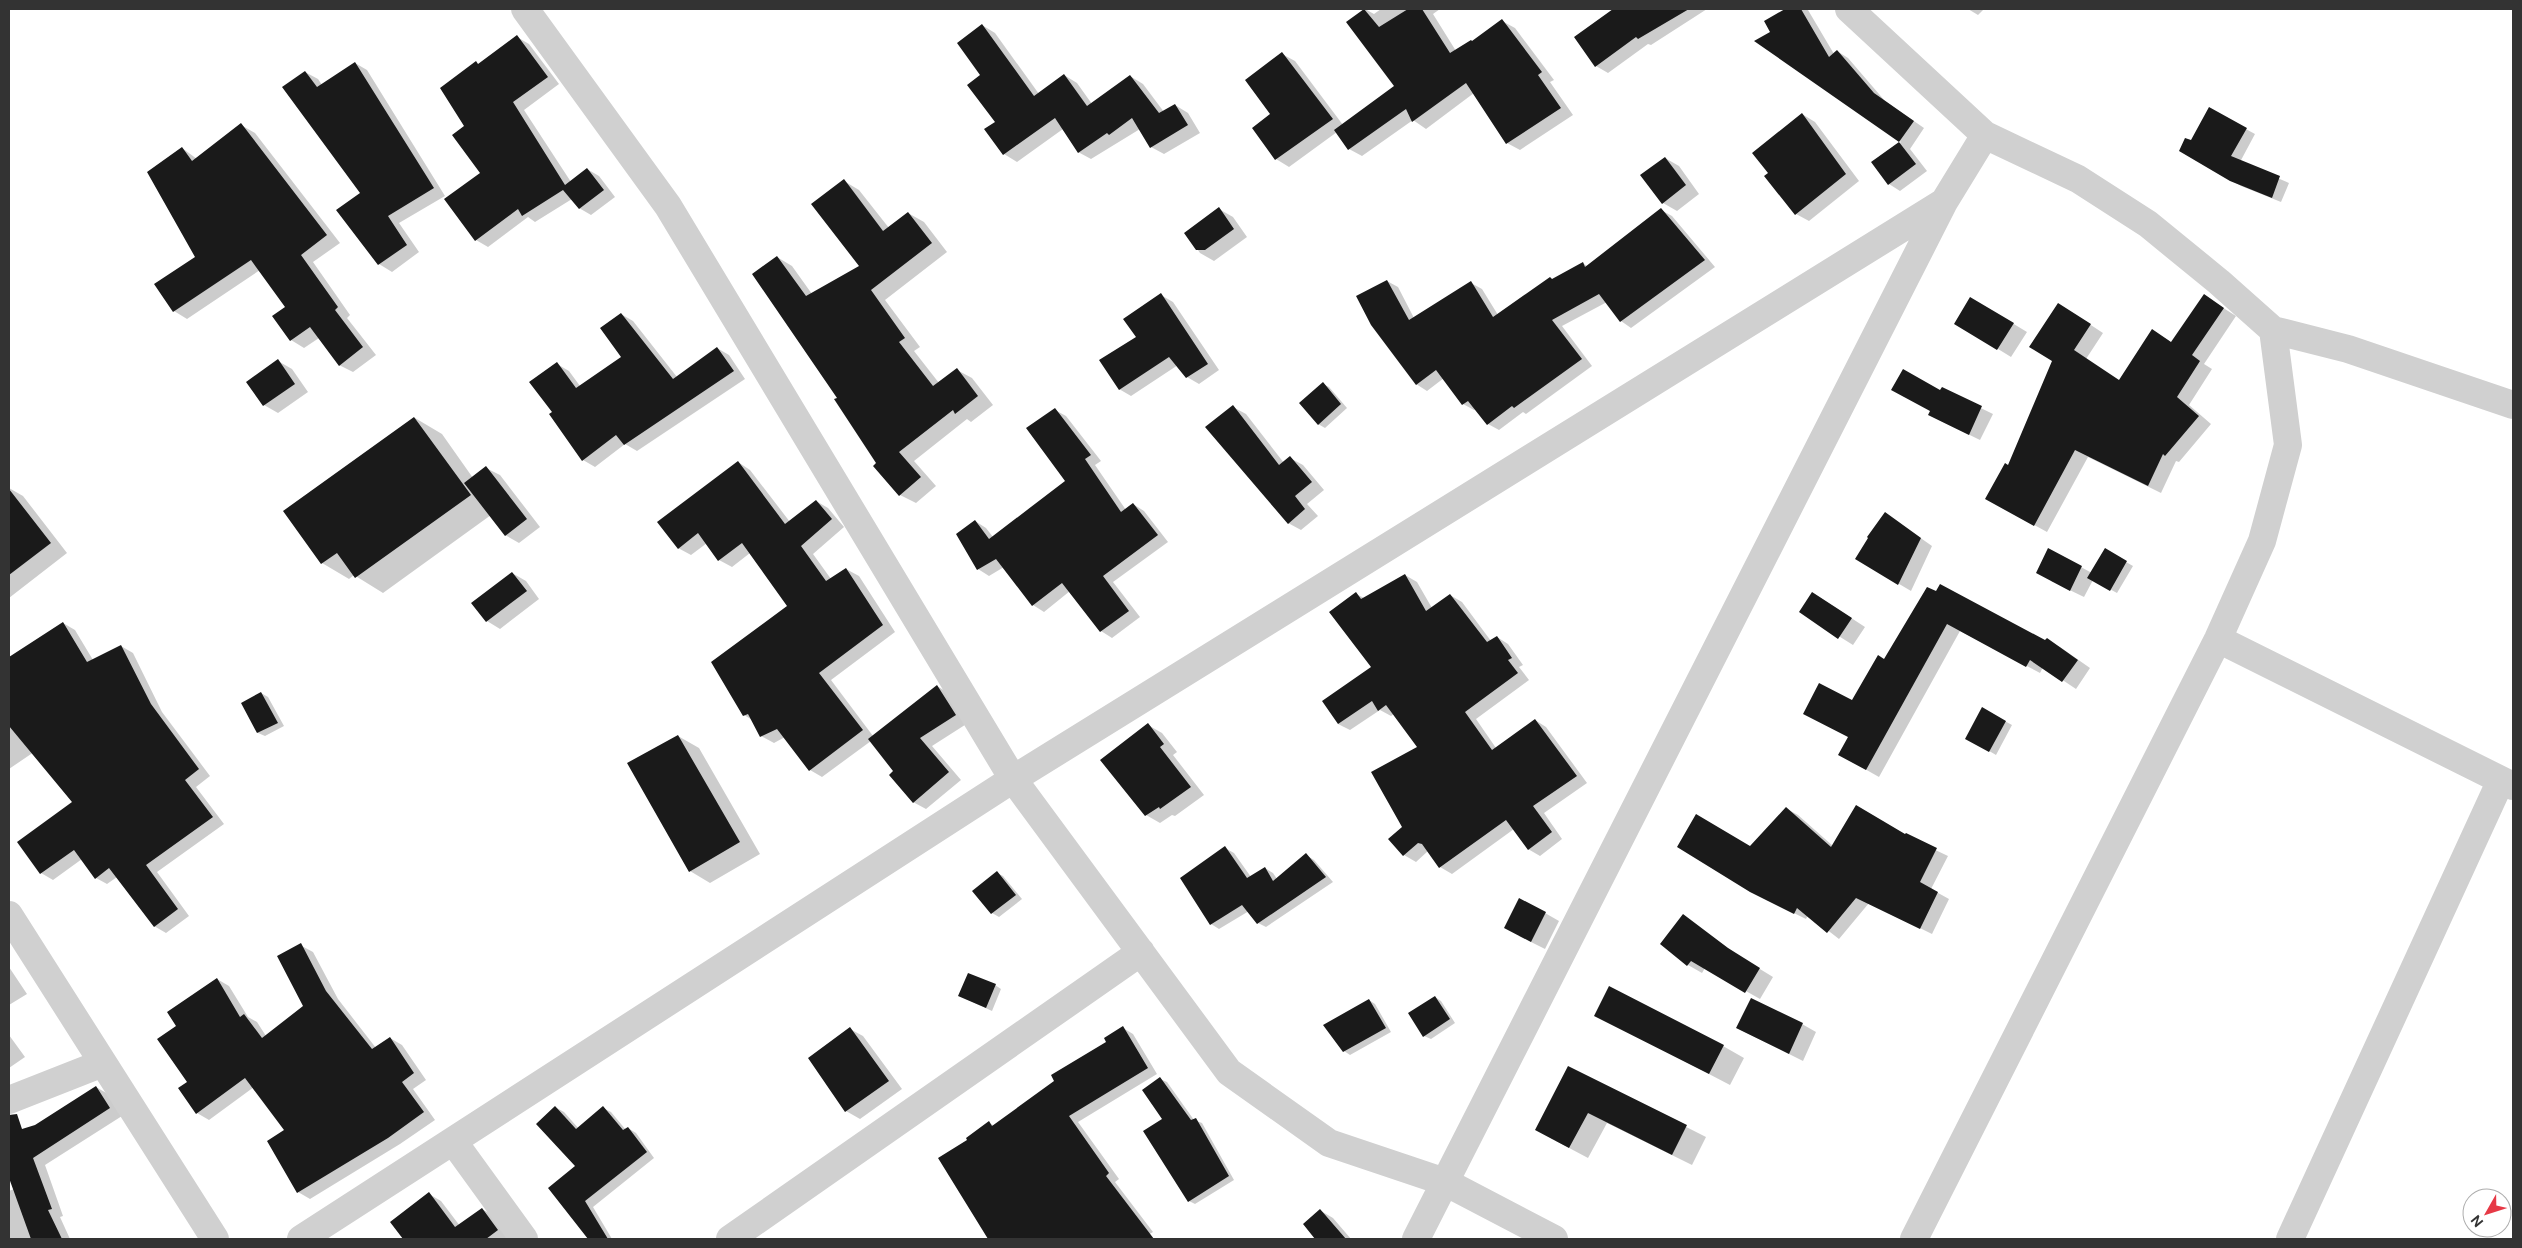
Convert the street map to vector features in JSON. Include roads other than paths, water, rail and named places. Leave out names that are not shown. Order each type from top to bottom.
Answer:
[{"type":"street","points":[[525,9],[668,206],[1012,779],[1229,1072],[1329,1143],[1445,1182],[1554,1239]]},
{"type":"street","points":[[1849,9],[1985,134],[2078,180],[2148,224],[2219,282],[2273,330],[2348,349],[2513,405]]},
{"type":"street","points":[[1416,1239],[1944,202],[1985,134]]},
{"type":"street","points":[[302,1239],[1012,779],[1944,202]]},
{"type":"street","points":[[1914,1239],[2218,639],[2262,541],[2288,445],[2273,330]]},
{"type":"street","points":[[2218,639],[2507,783],[2290,1239]]},
{"type":"street","points":[[9,915],[215,1239]]},
{"type":"street","points":[[730,1239],[1141,952]]},
{"type":"street","points":[[9,1100],[103,1063]]},
{"type":"street","points":[[453,1142],[524,1239]]}]
